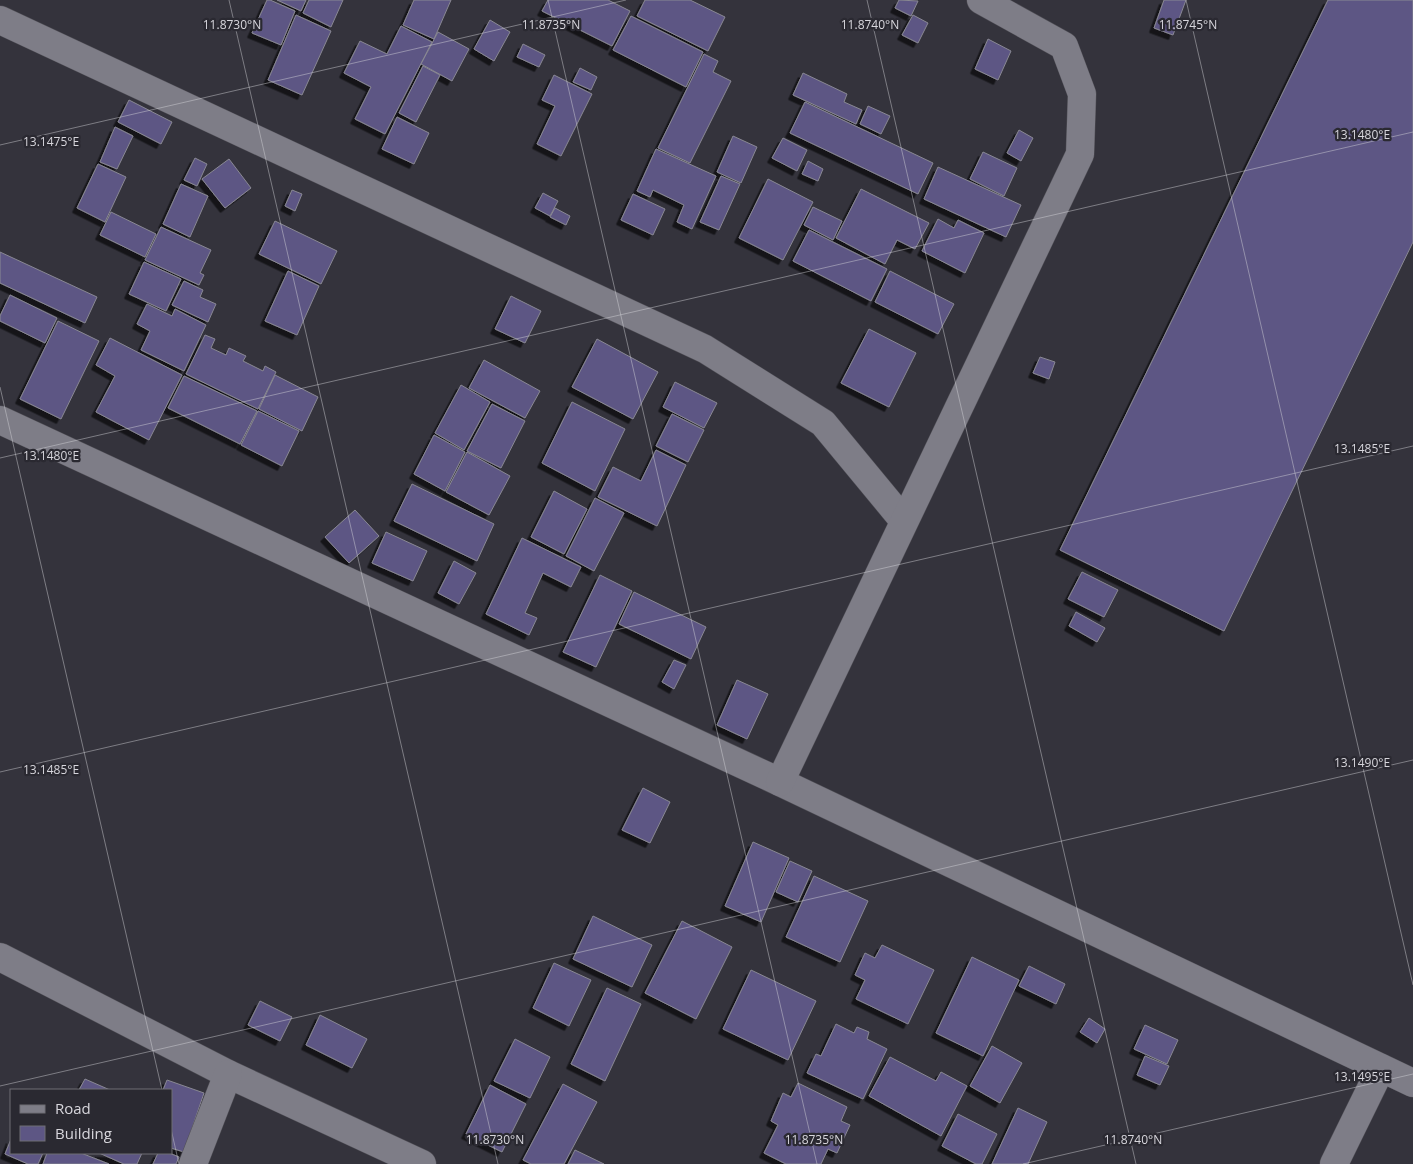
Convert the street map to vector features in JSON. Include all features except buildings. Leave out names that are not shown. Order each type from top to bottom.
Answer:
[{"type":"street","points":[[780,782],[1080,154],[1082,94],[1064,46],[981,0]]},
{"type":"street","points":[[0,20],[705,349],[823,423],[904,522]]},
{"type":"street","points":[[0,420],[780,782],[1413,1083]]},
{"type":"street","points":[[0,957],[228,1074],[422,1164]]},
{"type":"street","points":[[1334,1164],[1381,1068]]},
{"type":"street","points":[[193,1164],[228,1074]]}]
